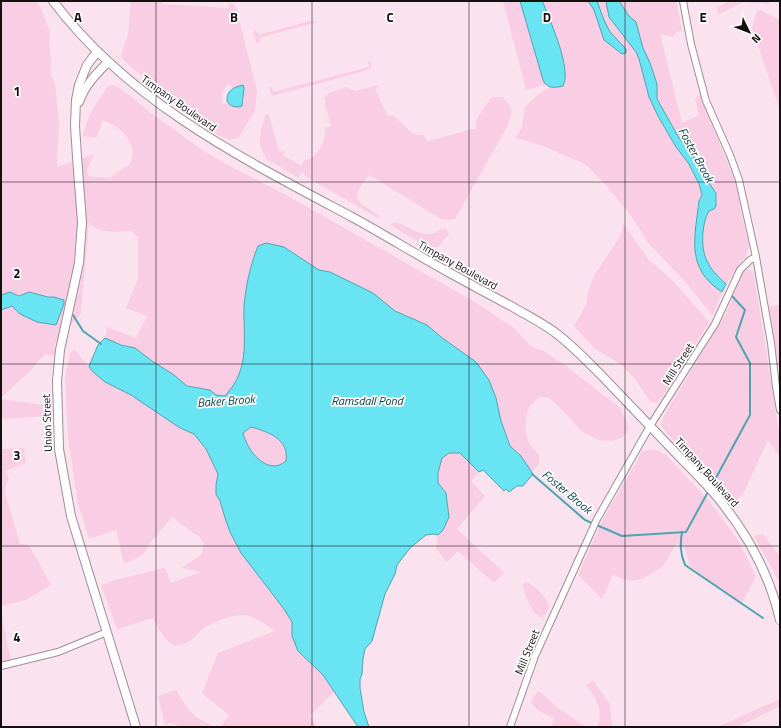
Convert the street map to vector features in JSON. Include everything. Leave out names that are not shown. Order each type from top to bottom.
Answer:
[{"type":"main road","name":"Timpany Boulevard","points":[[52,1],[68,21],[108,62],[160,104],[228,150],[257,167],[356,219],[556,333],[581,355],[709,488],[738,526],[755,553],[773,595],[780,620]]},
{"type":"main road","points":[[77,110],[76,100],[79,85],[89,61],[97,52]]},
{"type":"main road","points":[[77,110],[85,89],[97,72],[108,62]]},
{"type":"main road","name":"Union Street","points":[[77,110],[75,126],[76,157],[82,222],[79,263],[60,350],[57,381],[58,450],[71,516],[136,727]]},
{"type":"street","points":[[682,1],[691,44],[706,101],[739,180],[756,257],[771,343],[780,410]]},
{"type":"street","name":"Mill Street","points":[[510,727],[536,656],[592,528],[650,426],[715,324],[740,270],[750,260],[756,257]]},
{"type":"street","points":[[1,666],[58,652],[107,632]]},
{"type":"shaded area","points":[[1,1],[36,1],[41,8],[50,32],[49,47],[51,57],[51,75],[55,84],[59,122],[57,167],[94,154],[87,170],[88,176],[109,178],[130,164],[133,152],[130,141],[123,132],[114,125],[103,121],[96,138],[83,136],[89,116],[108,86],[113,85],[120,88],[151,113],[201,149],[224,163],[286,195],[475,302],[514,328],[532,347],[544,351],[566,366],[619,407],[629,429],[623,437],[613,441],[598,440],[581,431],[548,397],[539,397],[530,406],[526,421],[527,437],[531,446],[539,456],[538,465],[531,472],[521,456],[510,446],[501,421],[496,398],[489,380],[476,362],[427,325],[395,311],[373,293],[330,272],[319,270],[284,247],[247,280],[244,306],[244,355],[239,374],[234,384],[225,396],[216,395],[210,390],[187,386],[174,375],[135,348],[121,345],[105,338],[107,327],[136,338],[147,316],[126,308],[138,278],[138,237],[131,231],[114,232],[96,229],[89,222],[81,313],[55,343],[54,356],[45,354],[34,367],[1,398]]},
{"type":"shaded area","points":[[131,1],[163,1],[163,4],[228,8],[229,3],[234,4],[257,91],[255,110],[238,138],[230,140],[215,133],[216,131],[179,104],[174,103],[167,94],[153,85],[122,59],[121,56],[128,34]],"holes":[[[228,84],[233,89],[243,86],[244,101],[242,106],[228,103],[222,104],[222,92]]]},
{"type":"shaded area","points":[[503,1],[520,1],[546,85],[526,90]]},
{"type":"shaded area","points":[[542,1],[676,1],[682,30],[675,33],[673,37],[660,34],[682,123],[699,115],[695,98],[700,94],[737,186],[749,246],[747,254],[726,284],[710,266],[704,252],[703,261],[722,292],[713,316],[683,279],[648,243],[625,208],[603,182],[585,164],[543,146],[516,138],[522,127],[525,107],[539,94],[550,87],[557,88],[555,34]]},
{"type":"shaded area","points":[[729,1],[770,1],[769,4],[743,2],[718,15],[717,8]]},
{"type":"shaded area","points":[[757,10],[780,20],[780,111],[752,28]]},
{"type":"shaded area","points":[[314,20],[315,23],[259,38],[260,43],[256,42],[253,32],[256,30],[258,35]]},
{"type":"shaded area","points":[[368,61],[371,62],[372,67],[368,70],[273,96],[271,95],[269,88],[272,87],[273,92],[369,67]]},
{"type":"shaded area","points":[[379,86],[375,89],[388,116],[393,115],[411,132],[416,135],[424,135],[427,141],[477,128],[475,122],[492,97],[502,97],[510,105],[512,112],[507,127],[455,219],[441,219],[369,175],[360,187],[356,197],[361,204],[379,215],[378,218],[308,178],[302,172],[299,178],[265,158],[266,157],[261,147],[260,137],[265,115],[269,114],[279,152],[285,150],[283,155],[301,166],[304,160],[313,157],[317,153],[323,143],[325,128],[331,126],[324,98],[329,93],[346,87],[355,91]]},
{"type":"shaded area","points":[[393,222],[425,234],[431,234],[446,229],[449,234],[438,247],[429,248],[392,226],[391,225]]},
{"type":"shaded area","points":[[623,223],[648,259],[673,281],[709,322],[673,382],[657,403],[651,402],[634,378],[623,366],[594,348],[574,326],[586,305],[588,292],[594,276],[621,235]]},
{"type":"shaded area","points":[[751,270],[754,275],[780,439],[780,457],[768,440],[744,492],[733,504],[716,483],[671,438],[661,424],[664,416],[726,313],[743,272]]},
{"type":"shaded area","points":[[780,305],[780,374],[769,306]]},
{"type":"shaded area","points":[[74,349],[91,370],[105,382],[131,395],[180,428],[194,434],[207,449],[218,474],[216,494],[220,501],[230,532],[241,553],[284,609],[292,622],[292,628],[311,663],[323,675],[334,692],[310,716],[317,727],[221,727],[229,715],[202,693],[218,653],[275,631],[253,617],[239,615],[213,623],[184,644],[174,646],[162,634],[153,618],[117,629],[101,585],[115,580],[165,568],[171,583],[201,572],[181,568],[201,555],[204,545],[199,536],[172,517],[143,554],[124,564],[116,530],[89,539],[78,503],[68,437],[65,377],[70,353]]},
{"type":"shaded area","points":[[1,399],[50,406],[50,416],[1,419]]},
{"type":"shaded area","points":[[251,427],[271,434],[281,441],[286,453],[286,461],[279,465],[272,466],[265,464],[253,454],[245,440],[243,433]]},
{"type":"shaded area","points":[[1,429],[3,449],[24,448],[26,463],[5,471],[9,479],[4,490],[20,544],[29,545],[51,585],[26,600],[1,606]]},
{"type":"shaded area","points":[[651,449],[661,452],[667,456],[708,500],[736,537],[756,576],[741,605],[690,566],[685,549],[680,544],[675,546],[666,562],[658,570],[642,579],[630,581],[613,575],[602,599],[578,575],[604,517],[642,452]]},
{"type":"shaded area","points":[[449,453],[460,453],[479,472],[471,481],[485,496],[457,529],[504,573],[494,583],[458,551],[447,562],[436,549],[438,535],[443,530],[449,517],[446,493],[438,483],[438,473],[442,458]]},
{"type":"shaded area","points":[[763,534],[780,556],[780,583],[754,536]]},
{"type":"shaded area","points":[[525,582],[536,588],[548,604],[548,610],[542,618],[534,612],[529,604],[522,585]]},
{"type":"shaded area","points":[[1,614],[11,660],[1,663]]},
{"type":"shaded area","points":[[593,681],[610,704],[612,727],[597,727],[600,716],[598,705],[586,685]]},
{"type":"shaded area","points":[[176,690],[191,712],[201,720],[215,727],[181,727],[171,723],[165,725],[158,696]]},
{"type":"shaded area","points":[[539,691],[559,709],[586,727],[552,727],[554,718],[538,710],[531,702]]},
{"type":"shaded area","points":[[780,699],[780,706],[738,727],[717,727]]},
{"type":"water","points":[[520,1],[542,1],[560,46],[563,58],[565,79],[563,86],[551,87],[543,80]]},
{"type":"water","points":[[588,1],[597,1],[610,32],[626,49],[626,53],[622,54],[604,40],[594,10]]},
{"type":"water","points":[[606,1],[619,1],[629,16],[636,22],[643,48],[657,84],[657,99],[679,138],[696,160],[700,170],[716,193],[716,206],[714,209],[709,211],[704,226],[703,248],[710,267],[726,284],[722,292],[710,283],[702,273],[697,262],[695,239],[699,201],[702,195],[699,184],[689,164],[676,147],[658,116],[649,97],[636,52],[609,17]]},
{"type":"water","points":[[243,85],[242,106],[232,106],[227,101],[229,92],[234,88]]},
{"type":"water","name":"Ramsdall Pond","points":[[266,243],[284,247],[319,270],[330,272],[373,293],[395,311],[427,325],[476,362],[489,380],[496,398],[501,421],[510,446],[521,456],[533,474],[523,486],[517,486],[509,492],[506,489],[504,491],[483,470],[479,472],[460,453],[449,453],[442,458],[438,473],[438,483],[446,493],[449,517],[443,530],[438,535],[426,535],[410,548],[397,565],[395,574],[385,594],[372,641],[365,649],[360,688],[364,712],[369,727],[358,727],[323,675],[298,651],[292,636],[292,622],[284,609],[241,553],[230,532],[220,501],[216,494],[218,474],[206,449],[194,434],[180,428],[131,395],[105,382],[91,370],[89,366],[98,345],[105,338],[121,345],[135,348],[174,375],[187,386],[210,390],[216,395],[225,396],[234,384],[242,366],[244,346],[244,306],[247,283],[258,246]],"holes":[[[251,427],[271,434],[281,442],[286,453],[286,461],[279,465],[272,466],[265,464],[253,454],[245,440],[243,433]]]},
{"type":"water","points":[[10,292],[19,296],[29,292],[64,300],[64,304],[56,325],[37,322],[20,314],[12,306],[1,310],[1,295]]},
{"type":"waterway","name":"Foster Brook","points":[[711,487],[750,415],[750,363],[736,337],[745,310],[731,295]]},
{"type":"waterway","name":"Baker Brook","points":[[73,315],[83,331],[101,344]]},
{"type":"waterway","name":"Foster Brook","points":[[532,474],[585,520],[622,536],[686,532],[709,490]]},
{"type":"waterway","points":[[682,532],[681,548],[685,565],[763,618]]}]
